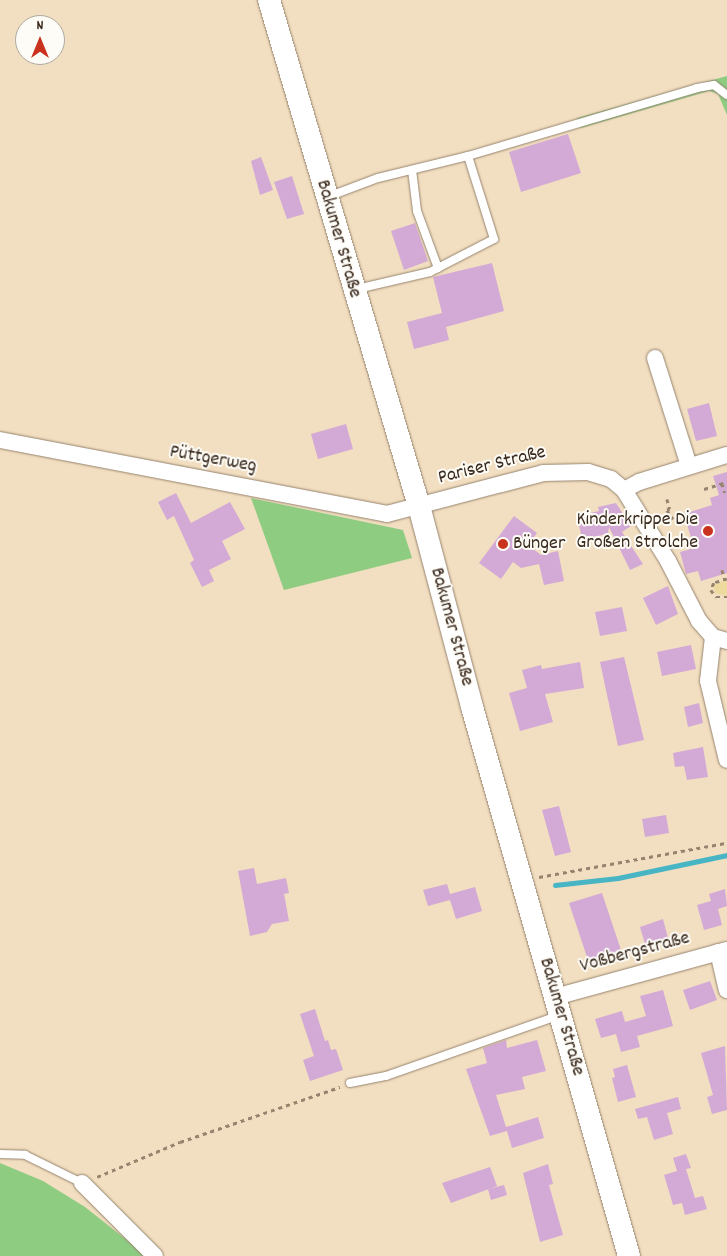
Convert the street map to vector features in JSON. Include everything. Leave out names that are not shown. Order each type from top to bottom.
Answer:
[{"type":"main road","name":"Bakumer Straße","points":[[269,0],[352,290],[418,506],[522,882],[629,1256]]},
{"type":"street","points":[[655,358],[689,466]]},
{"type":"street","name":"Püttgerweg","points":[[0,440],[364,512],[387,514],[418,506]]},
{"type":"street","points":[[624,490],[689,466],[727,455]]},
{"type":"street","name":"Pariser Straße","points":[[418,506],[555,471],[588,472],[611,479],[624,490],[663,552],[699,620],[720,639]]},
{"type":"street","points":[[720,639],[708,681],[727,760]]},
{"type":"street","points":[[722,951],[727,990]]},
{"type":"street","name":"Voßbergstraße","points":[[555,997],[722,951]]},
{"type":"street","points":[[82,1183],[154,1256]]},
{"type":"lane","points":[[326,198],[378,178],[468,156],[697,88],[714,85],[727,95]]},
{"type":"lane","points":[[352,290],[438,268],[494,239],[468,156]]},
{"type":"lane","points":[[412,170],[417,211],[438,268]]},
{"type":"lane","points":[[350,1083],[386,1076],[549,1019]]},
{"type":"lane","points":[[0,1154],[25,1155],[82,1183]]},
{"type":"path","points":[[704,488],[727,482]]},
{"type":"path","points":[[722,483],[725,493]]},
{"type":"path","points":[[667,499],[670,509],[667,510],[673,519]]},
{"type":"path","points":[[722,570],[726,579],[714,583],[711,590],[716,596],[727,597]]},
{"type":"path","points":[[522,882],[727,843]]},
{"type":"path","points":[[82,1183],[180,1142],[350,1083]]},
{"type":"green space","points":[[727,76],[727,115],[718,94],[709,91],[581,128],[577,118]]},
{"type":"green space","points":[[251,498],[403,530],[412,558],[284,590]]},
{"type":"green space","points":[[0,1163],[43,1181],[85,1207],[147,1256],[0,1256]]},
{"type":"sand","points":[[727,580],[727,596],[715,593],[714,585]]},
{"type":"building","points":[[568,134],[581,173],[521,192],[509,152]]},
{"type":"building","points":[[261,157],[273,190],[260,195],[251,161]]},
{"type":"building","points":[[292,176],[304,214],[287,219],[274,182]]},
{"type":"building","points":[[415,223],[428,261],[404,270],[391,231]]},
{"type":"building","points":[[492,263],[504,311],[446,327],[449,340],[414,349],[407,322],[442,313],[433,277]]},
{"type":"building","points":[[709,403],[717,436],[696,441],[687,409]]},
{"type":"building","points":[[346,424],[353,449],[318,459],[311,434]]},
{"type":"building","name":"Kinderkrippe Die Großen Strolche","points":[[727,472],[727,573],[701,581],[698,571],[686,574],[680,552],[694,548],[684,514],[712,505],[710,498],[719,495],[713,476]]},
{"type":"building","points":[[176,493],[191,523],[230,502],[245,529],[222,541],[231,559],[209,570],[214,581],[202,587],[190,563],[194,560],[174,516],[167,520],[158,502]]},
{"type":"building","points":[[616,503],[631,526],[622,532],[643,564],[630,570],[609,527],[608,534],[582,539],[577,516],[599,511],[598,507]]},
{"type":"building","points":[[514,516],[537,533],[528,545],[541,555],[558,551],[564,581],[544,585],[539,564],[521,568],[513,562],[501,579],[479,563]]},
{"type":"building","points":[[668,586],[678,614],[656,625],[643,598]]},
{"type":"building","points":[[622,607],[627,631],[600,636],[595,612]]},
{"type":"building","points":[[691,645],[696,669],[662,676],[657,652]]},
{"type":"building","points":[[624,657],[644,740],[618,746],[600,662]]},
{"type":"building","points":[[580,662],[584,688],[545,694],[553,722],[520,731],[509,693],[527,688],[522,670],[541,665],[542,669]]},
{"type":"building","points":[[699,703],[703,723],[688,727],[684,707]]},
{"type":"building","points":[[703,747],[708,777],[687,780],[684,766],[675,767],[673,753]]},
{"type":"building","points":[[559,806],[571,852],[555,856],[542,810]]},
{"type":"building","points":[[666,815],[669,833],[645,837],[642,819]]},
{"type":"building","points":[[254,868],[257,884],[286,878],[289,893],[284,894],[289,921],[272,924],[267,932],[250,936],[238,871]]},
{"type":"building","points":[[447,884],[450,894],[475,887],[482,911],[456,919],[450,900],[428,906],[423,890]]},
{"type":"building","points":[[725,889],[727,906],[718,909],[722,925],[704,930],[697,905],[711,901],[709,894]]},
{"type":"building","points":[[602,893],[621,950],[614,953],[615,958],[590,966],[569,903]]},
{"type":"building","points":[[663,919],[668,938],[645,944],[640,927]]},
{"type":"building","points":[[710,981],[717,1000],[690,1010],[683,990]]},
{"type":"building","points":[[663,990],[673,1026],[637,1036],[640,1047],[621,1052],[616,1034],[601,1038],[595,1019],[622,1011],[625,1022],[646,1016],[640,996]]},
{"type":"building","points":[[315,1009],[325,1041],[328,1040],[331,1050],[336,1049],[343,1070],[310,1081],[303,1060],[314,1056],[300,1014]]},
{"type":"building","points":[[506,1040],[507,1048],[537,1040],[546,1071],[522,1077],[525,1089],[496,1095],[506,1127],[538,1117],[544,1138],[512,1148],[507,1131],[490,1136],[466,1069],[487,1063],[483,1048]]},
{"type":"building","points":[[725,1046],[727,1110],[712,1114],[707,1097],[713,1095],[701,1053]]},
{"type":"building","points":[[627,1065],[636,1097],[618,1102],[612,1078],[615,1077],[613,1069]]},
{"type":"building","points":[[678,1097],[681,1109],[667,1113],[673,1134],[654,1140],[647,1117],[638,1119],[635,1109]]},
{"type":"building","points":[[686,1154],[691,1168],[686,1169],[695,1198],[703,1196],[707,1209],[685,1215],[682,1203],[673,1205],[664,1175],[677,1171],[673,1158]]},
{"type":"building","points":[[548,1164],[553,1184],[549,1185],[563,1235],[540,1242],[523,1173]]},
{"type":"building","points":[[490,1167],[497,1186],[451,1203],[442,1183]]},
{"type":"building","points":[[504,1185],[507,1195],[491,1200],[488,1189]]},
{"type":"waterway","points":[[555,885],[618,878],[727,855]]},
{"type":"place","name":"Kinderkrippe Die Großen Strolche","points":[[708,531]]},
{"type":"place","name":"Bünger","points":[[503,544]]}]
